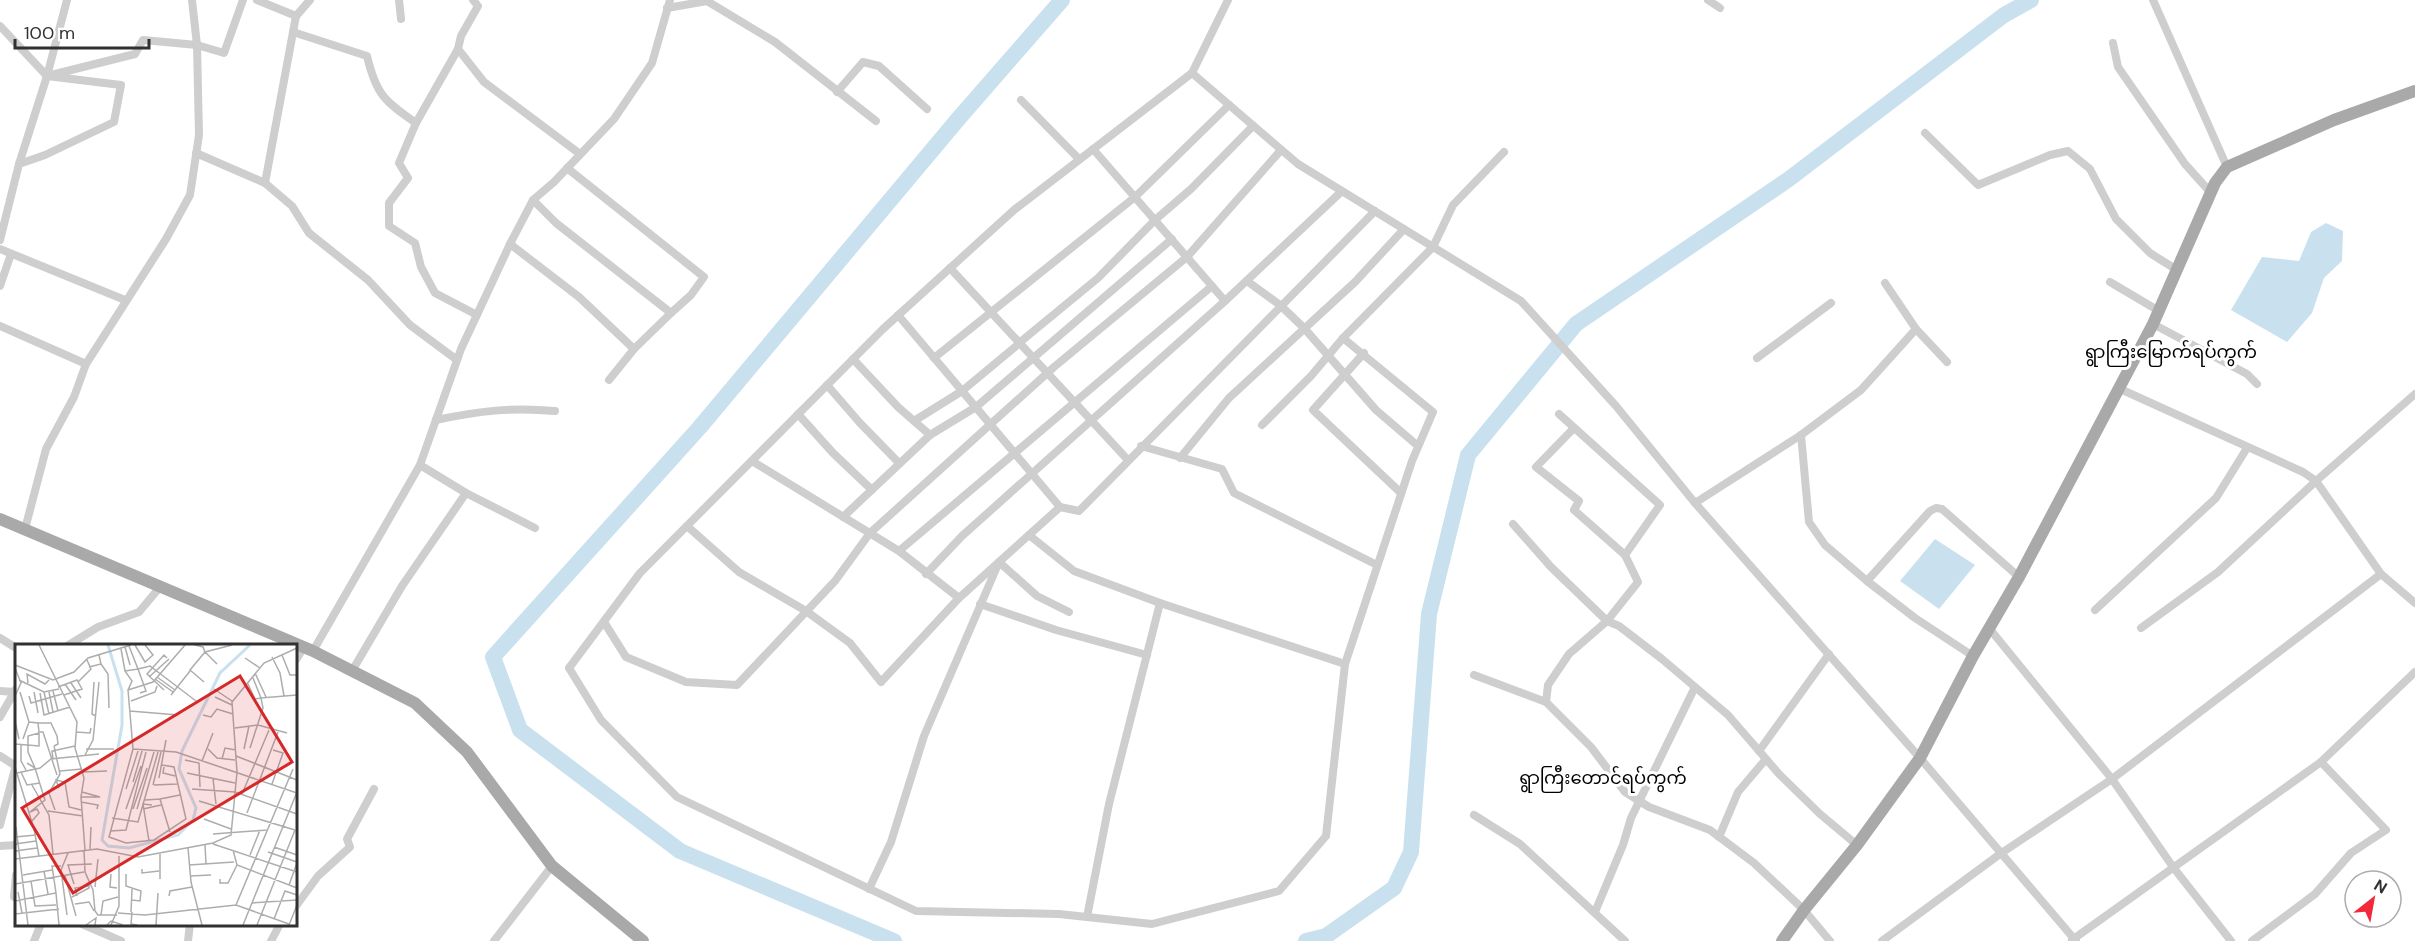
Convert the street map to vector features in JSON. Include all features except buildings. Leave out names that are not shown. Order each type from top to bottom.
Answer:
[{"type":"main road","points":[[1782,941],[1857,845],[1920,758],[2153,324],[2211,193],[2227,167],[2334,120],[2415,91]]},
{"type":"main road","points":[[0,519],[296,644]]},
{"type":"main road","points":[[297,644],[415,703],[466,752],[552,866],[642,941]]},
{"type":"street","points":[[0,240],[19,164],[47,76],[67,0]]},
{"type":"street","points":[[25,529],[46,449],[74,397],[86,364],[166,239],[190,195],[199,135],[197,45],[192,0]]},
{"type":"street","points":[[47,76],[135,54],[143,40],[197,45],[224,53],[243,0]]},
{"type":"street","points":[[257,0],[296,16]]},
{"type":"street","points":[[265,183],[296,16],[310,0]]},
{"type":"street","points":[[399,0],[401,20]]},
{"type":"street","points":[[473,0],[478,6],[461,36],[458,50],[416,123],[399,164],[408,178],[388,203],[389,226],[415,243],[421,267],[435,293],[477,315]]},
{"type":"street","points":[[297,659],[308,649],[420,465],[457,360],[532,201],[614,119],[652,63],[668,4],[707,0],[775,42],[876,121]]},
{"type":"street","points":[[1228,0],[1192,73],[1014,210],[898,315],[640,573],[569,668],[601,720],[677,797],[916,911],[1059,914],[1152,924],[1279,891],[1326,836],[1345,664],[1401,492],[1433,412],[1343,338]]},
{"type":"street","points":[[1708,0],[1720,8]]},
{"type":"street","points":[[2153,0],[2227,167]]},
{"type":"street","points":[[0,26],[47,76],[121,85],[114,122],[45,155],[19,164]]},
{"type":"street","points":[[293,32],[367,56],[372,79],[388,103],[416,123]]},
{"type":"street","points":[[2113,43],[2118,68],[2185,164],[2211,193]]},
{"type":"street","points":[[458,50],[484,82],[580,154]]},
{"type":"street","points":[[837,92],[863,62],[879,66],[927,109]]},
{"type":"street","points":[[1192,73],[1298,165],[1521,301],[1616,406],[1695,503],[1920,758],[2073,940],[2321,762],[2415,672]]},
{"type":"street","points":[[1021,100],[1080,159]]},
{"type":"street","points":[[934,358],[992,314],[1135,197],[1229,105]]},
{"type":"street","points":[[914,421],[962,391],[1098,278],[1253,126]]},
{"type":"street","points":[[1925,133],[1978,185],[2050,155],[2068,151],[2090,169],[2116,219],[2150,253],[2177,270]]},
{"type":"street","points":[[1093,149],[1225,301]]},
{"type":"street","points":[[604,622],[626,657],[686,682],[737,685],[835,581],[870,533],[1047,373],[1187,257],[1281,150]]},
{"type":"street","points":[[1262,425],[1311,376],[1343,338],[1433,247],[1454,205],[1504,152]]},
{"type":"street","points":[[196,153],[265,183],[292,206],[309,233],[368,280],[410,325],[457,360]]},
{"type":"street","points":[[567,168],[704,277],[691,295],[634,349],[609,380]]},
{"type":"street","points":[[926,574],[962,536],[1225,301],[1342,191]]},
{"type":"street","points":[[532,201],[556,223],[671,313]]},
{"type":"street","points":[[898,315],[1060,507],[1079,511],[1127,459],[1374,211]]},
{"type":"street","points":[[1180,458],[1229,398],[1355,282],[1404,229]]},
{"type":"street","points":[[843,517],[930,435],[976,407],[1172,239]]},
{"type":"street","points":[[510,244],[579,297],[634,349]]},
{"type":"street","points":[[0,249],[125,300]]},
{"type":"street","points":[[0,286],[11,254]]},
{"type":"street","points":[[950,268],[1017,345],[1032,357],[1127,459]]},
{"type":"street","points":[[1247,280],[1280,305],[1304,328],[1376,410],[1418,446]]},
{"type":"street","points":[[2110,282],[2158,311]]},
{"type":"street","points":[[1885,283],[1916,329],[1947,362]]},
{"type":"street","points":[[899,551],[1212,286]]},
{"type":"street","points":[[1757,358],[1831,303]]},
{"type":"street","points":[[2153,324],[2247,374],[2257,384]]},
{"type":"street","points":[[0,326],[86,364]]},
{"type":"street","points":[[1695,503],[1801,435],[1861,390],[1916,329]]},
{"type":"street","points":[[1364,353],[1313,410],[1401,492]]},
{"type":"street","points":[[853,359],[930,435]]},
{"type":"street","points":[[827,385],[899,463]]},
{"type":"street","points":[[2118,388],[2303,472],[2316,481],[2381,574],[2415,603]]},
{"type":"street","points":[[2141,628],[2218,572],[2316,481],[2415,394]]},
{"type":"street","points":[[436,420],[480,411],[510,408],[555,411]]},
{"type":"street","points":[[798,414],[833,453],[872,489]]},
{"type":"street","points":[[1559,414],[1660,505],[1625,555]]},
{"type":"street","points":[[1546,702],[1548,685],[1569,654],[1607,621],[1638,582],[1625,555],[1574,510],[1579,501],[1536,467],[1574,428]]},
{"type":"street","points":[[1801,435],[1809,522],[1825,545],[1915,618],[1973,656]]},
{"type":"street","points":[[1141,446],[1222,469],[1234,493],[1377,565]]},
{"type":"street","points":[[2094,610],[2216,498],[2247,448]]},
{"type":"street","points":[[752,461],[899,551],[958,598]]},
{"type":"street","points":[[420,465],[466,493],[535,528]]},
{"type":"street","points":[[352,671],[402,586],[466,493]]},
{"type":"street","points":[[687,526],[739,572],[806,611],[850,643],[881,682],[958,598],[1060,507]]},
{"type":"street","points":[[1867,581],[1930,511],[1936,508],[1942,509],[2019,577]]},
{"type":"street","points":[[1514,524],[1551,567],[1607,621],[1619,626],[1728,715],[1766,759],[1820,814],[1857,845]]},
{"type":"street","points":[[1029,535],[1074,571],[1160,603],[1345,664]]},
{"type":"street","points":[[869,889],[891,842],[924,736],[999,562]]},
{"type":"street","points":[[999,562],[1037,596],[1070,612]]},
{"type":"street","points":[[1882,941],[2000,854],[2112,779],[2381,574]]},
{"type":"street","points":[[69,644],[98,627],[139,612],[160,587]]},
{"type":"street","points":[[1087,917],[1109,804],[1160,603]]},
{"type":"street","points":[[981,604],[1056,630],[1147,655]]},
{"type":"street","points":[[1989,628],[2112,779],[2173,867],[2231,941]]},
{"type":"street","points":[[0,638],[15,647]]},
{"type":"street","points":[[1759,751],[1828,654]]},
{"type":"street","points":[[1474,675],[1546,702],[1591,747],[1625,792],[1649,807],[1710,830],[1754,863],[1804,910],[1830,941]]},
{"type":"street","points":[[1594,912],[1623,845],[1631,818],[1641,802],[1695,687]]},
{"type":"street","points":[[0,717],[15,693]]},
{"type":"street","points":[[0,756],[15,764]]},
{"type":"street","points":[[1719,837],[1738,792],[1766,759]]},
{"type":"street","points":[[2252,941],[2315,894],[2351,853],[2386,830],[2321,762]]},
{"type":"street","points":[[0,825],[15,769]]},
{"type":"street","points":[[297,905],[318,876],[350,847],[347,840],[374,789]]},
{"type":"street","points":[[1474,815],[1521,844],[1625,941]]},
{"type":"street","points":[[0,846],[15,845]]},
{"type":"street","points":[[494,941],[552,866]]},
{"type":"street","points":[[34,941],[40,926]]},
{"type":"street","points":[[87,926],[121,941]]},
{"type":"street","points":[[271,941],[279,926]]},
{"type":"street","points":[[183,941],[189,932]]},
{"type":"water","points":[[2326,223],[2343,231],[2342,261],[2324,278],[2312,313],[2287,342],[2231,310],[2262,257],[2299,261],[2311,232]]},
{"type":"water","points":[[1935,539],[1975,565],[1939,609],[1900,581]]},
{"type":"waterway","points":[[894,941],[680,851],[520,730],[493,657],[700,427],[959,118],[1062,0]]},
{"type":"waterway","points":[[1306,941],[1326,936],[1394,888],[1411,852],[1429,614],[1468,455],[1576,324],[1789,179],[2004,15],[2031,0]]},
{"type":"district","name":"ရွာကြီးမြောက်ရပ်ကွက်","points":[[2171,352]]},
{"type":"district","name":"ရွာကြီးတောင်ရပ်ကွက်","points":[[1603,778]]}]
